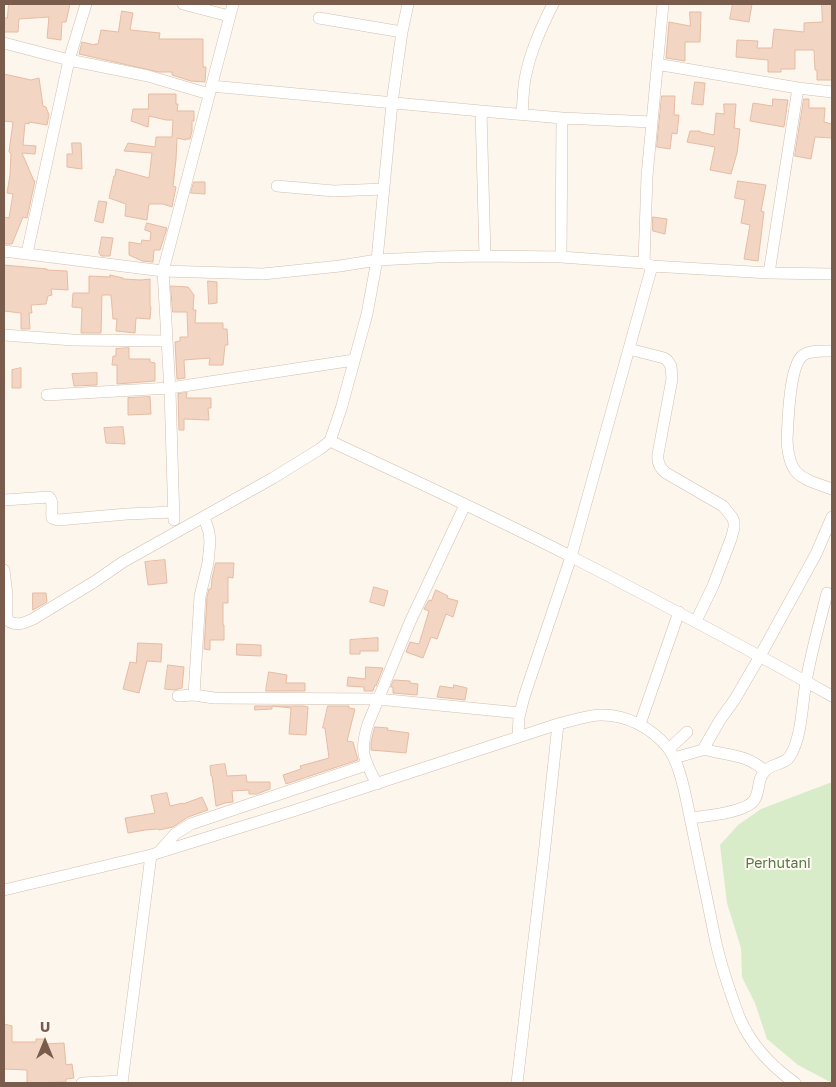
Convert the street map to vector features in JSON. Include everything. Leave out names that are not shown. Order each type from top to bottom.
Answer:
[{"type":"street","points":[[27,253],[69,60],[86,4]]},
{"type":"street","points":[[183,4],[229,16]]},
{"type":"street","points":[[4,500],[49,497],[52,502],[52,518],[58,520],[127,514],[174,516],[170,388],[163,270],[233,4]]},
{"type":"street","points":[[4,570],[7,620],[15,624],[23,623],[33,619],[124,562],[273,478],[330,441],[367,314],[377,260],[392,103],[408,4]]},
{"type":"street","points":[[522,114],[525,80],[530,57],[536,38],[553,4]]},
{"type":"street","points":[[519,723],[524,697],[571,557],[629,349],[648,264],[646,192],[663,4]]},
{"type":"street","points":[[319,18],[402,32]]},
{"type":"street","points":[[4,43],[69,60],[210,90],[562,118],[652,122]]},
{"type":"street","points":[[657,63],[798,88],[832,92]]},
{"type":"street","points":[[769,273],[798,88]]},
{"type":"street","points":[[481,111],[485,256]]},
{"type":"street","points":[[561,257],[562,118]]},
{"type":"street","points":[[277,186],[334,192],[383,189]]},
{"type":"street","points":[[4,250],[163,270],[263,274],[377,260],[485,256],[561,257],[769,273],[832,274]]},
{"type":"street","points":[[4,335],[73,340],[167,341]]},
{"type":"street","points":[[629,349],[664,358],[671,366],[671,388],[657,457],[660,468],[723,506],[734,522],[733,534],[719,571],[696,621]]},
{"type":"street","points":[[832,351],[810,352],[798,360],[793,373],[787,440],[791,465],[796,473],[807,480],[832,489]]},
{"type":"street","points":[[48,395],[170,388],[354,360]]},
{"type":"street","points":[[330,441],[571,557],[696,621],[832,696]]},
{"type":"street","points":[[371,773],[362,750],[365,734],[414,613],[465,505]]},
{"type":"street","points":[[194,695],[200,596],[208,563],[210,542],[204,517]]},
{"type":"street","points":[[706,750],[706,742],[735,699],[760,656],[816,554],[832,517]]},
{"type":"street","points":[[690,818],[727,812],[748,806],[755,798],[760,779],[765,771],[772,766],[786,761],[792,753],[798,738],[806,681],[827,593]]},
{"type":"street","points":[[640,724],[679,612]]},
{"type":"street","points":[[178,696],[378,699],[519,723],[558,724],[587,717],[608,715],[626,718],[640,724],[656,736],[671,754],[685,794],[717,946],[740,1020],[753,1044],[769,1062],[795,1083]]},
{"type":"street","points":[[82,1083],[122,1082],[155,853],[179,830],[282,792],[371,773],[519,723]]},
{"type":"street","points":[[517,1083],[558,724]]},
{"type":"street","points":[[671,754],[687,732]]},
{"type":"street","points":[[671,754],[706,750],[741,756],[757,764],[765,771]]},
{"type":"street","points":[[4,890],[155,853],[292,812],[371,773]]},
{"type":"green space","name":"Perhutani","points":[[832,782],[832,1083],[798,1065],[767,1039],[755,1003],[742,977],[741,948],[727,903],[720,845],[738,825],[761,809]]},
{"type":"building","points":[[9,4],[70,4],[66,22],[62,22],[61,40],[47,38],[49,17],[19,19],[18,32],[4,32],[4,18],[7,18]]},
{"type":"building","points":[[733,4],[752,4],[749,22],[730,19]]},
{"type":"building","points":[[822,4],[832,4],[832,80],[817,80],[814,50],[795,50],[795,69],[781,69],[781,72],[768,72],[768,60],[736,57],[737,40],[758,41],[757,48],[772,48],[774,29],[804,32],[804,23],[822,22]]},
{"type":"building","points":[[122,11],[133,13],[130,30],[160,33],[159,39],[203,39],[203,67],[206,67],[205,82],[191,81],[172,75],[172,72],[159,72],[79,54],[82,42],[98,44],[101,30],[118,32]]},
{"type":"building","points":[[690,12],[701,12],[700,42],[685,42],[685,61],[666,58],[669,22],[690,26]]},
{"type":"building","points":[[4,74],[31,80],[39,78],[43,106],[46,107],[49,115],[47,125],[25,123],[23,145],[36,146],[35,154],[22,153],[35,181],[27,218],[23,217],[12,244],[4,244],[4,217],[9,218],[13,194],[7,193],[13,122],[4,121]]},
{"type":"building","points":[[695,82],[705,83],[703,105],[692,104]]},
{"type":"building","points":[[149,94],[176,94],[177,111],[194,111],[194,121],[192,121],[190,139],[177,138],[173,186],[176,187],[172,207],[163,204],[149,204],[147,220],[125,216],[126,204],[109,198],[116,169],[149,178],[152,153],[124,151],[128,143],[155,147],[156,137],[172,137],[173,120],[149,116],[148,127],[131,121],[133,109],[148,109]]},
{"type":"building","points":[[662,96],[675,96],[674,115],[679,115],[677,134],[672,133],[670,149],[657,147]]},
{"type":"building","points":[[773,99],[788,100],[784,127],[750,121],[753,103],[772,106]]},
{"type":"building","points":[[804,99],[809,99],[809,108],[825,108],[824,122],[832,124],[832,138],[815,137],[811,159],[795,156]]},
{"type":"building","points":[[724,104],[736,104],[734,128],[740,129],[737,153],[731,174],[710,170],[715,147],[687,142],[690,131],[700,131],[714,135],[716,113],[724,114]]},
{"type":"building","points":[[72,143],[81,143],[82,169],[67,167],[67,154],[72,154]]},
{"type":"building","points":[[738,181],[766,185],[761,211],[764,212],[758,261],[744,259],[750,225],[741,223],[745,200],[735,198]]},
{"type":"building","points":[[194,182],[205,182],[205,194],[191,193]]},
{"type":"building","points":[[99,201],[107,202],[103,223],[95,221]]},
{"type":"building","points":[[653,217],[667,219],[665,234],[653,231]]},
{"type":"building","points":[[147,223],[167,228],[160,250],[154,250],[153,262],[142,261],[129,255],[129,242],[141,244],[142,240],[150,241],[151,232],[145,230]]},
{"type":"building","points":[[102,237],[113,238],[110,256],[101,256],[99,253]]},
{"type":"building","points":[[4,265],[67,271],[68,290],[51,289],[52,295],[48,296],[46,304],[31,305],[32,313],[29,313],[30,329],[21,329],[21,313],[4,311]]},
{"type":"building","points":[[110,275],[123,279],[150,279],[150,319],[136,318],[135,333],[116,331],[117,319],[113,319],[111,295],[102,295],[101,333],[81,333],[82,308],[72,307],[73,293],[89,293],[89,276],[110,277]]},
{"type":"building","points":[[208,281],[217,282],[217,303],[209,304]]},
{"type":"building","points":[[171,286],[188,287],[194,295],[193,310],[196,310],[195,323],[223,323],[223,329],[227,329],[228,345],[225,345],[223,365],[209,365],[210,358],[184,360],[185,378],[177,379],[175,342],[180,341],[180,337],[188,337],[187,312],[173,312]]},
{"type":"building","points":[[129,348],[129,359],[150,359],[150,362],[155,363],[155,381],[117,384],[117,365],[112,365],[113,356],[116,356],[116,349]]},
{"type":"building","points":[[21,368],[21,388],[12,388],[12,370]]},
{"type":"building","points":[[97,373],[97,385],[74,386],[72,374]]},
{"type":"building","points":[[187,393],[186,398],[211,398],[211,408],[208,408],[209,420],[184,419],[184,430],[179,430],[178,394]]},
{"type":"building","points":[[150,397],[151,414],[128,415],[128,398]]},
{"type":"building","points":[[123,427],[125,444],[106,443],[104,428]]},
{"type":"building","points":[[165,560],[167,583],[148,585],[145,562]]},
{"type":"building","points":[[216,563],[234,563],[233,578],[228,577],[228,603],[223,603],[224,640],[210,640],[210,650],[204,649],[207,597],[209,589],[211,589]]},
{"type":"building","points":[[374,587],[388,591],[384,606],[370,602]]},
{"type":"building","points":[[436,590],[448,596],[447,598],[458,601],[453,617],[446,614],[437,639],[431,637],[423,658],[406,652],[410,642],[419,644],[429,611],[424,609],[429,600],[431,601]]},
{"type":"building","points":[[33,593],[46,593],[47,602],[33,610]]},
{"type":"building","points":[[378,638],[378,651],[360,651],[360,654],[350,654],[350,640]]},
{"type":"building","points":[[138,643],[162,644],[161,662],[147,661],[139,693],[123,689],[130,662],[136,663]]},
{"type":"building","points":[[237,644],[261,645],[261,656],[237,655]]},
{"type":"building","points":[[168,665],[184,667],[182,688],[174,690],[165,689]]},
{"type":"building","points":[[366,667],[383,668],[373,691],[364,691],[364,687],[347,686],[348,677],[365,679]]},
{"type":"building","points":[[269,672],[287,675],[286,683],[305,683],[305,691],[266,691]]},
{"type":"building","points":[[394,680],[410,681],[410,683],[418,684],[417,695],[393,693],[393,687],[391,687]]},
{"type":"building","points":[[454,685],[467,688],[465,700],[437,697],[440,686],[453,688]]},
{"type":"building","points":[[255,706],[272,706],[272,709],[255,710]]},
{"type":"building","points":[[272,706],[308,707],[306,735],[289,734],[291,708]]},
{"type":"building","points":[[328,706],[349,706],[349,708],[355,709],[347,741],[353,742],[358,760],[286,784],[283,775],[301,769],[300,766],[329,758],[325,728],[323,728]]},
{"type":"building","points":[[375,727],[409,733],[406,753],[371,750]]},
{"type":"building","points":[[225,764],[227,776],[246,775],[247,782],[270,782],[270,789],[257,794],[249,794],[249,790],[232,791],[233,802],[216,806],[210,766]]},
{"type":"building","points":[[167,793],[170,806],[183,804],[202,797],[208,810],[188,817],[173,827],[128,833],[125,818],[155,813],[151,796]]},
{"type":"building","points":[[4,1024],[12,1026],[12,1042],[36,1042],[36,1039],[45,1039],[45,1044],[64,1043],[66,1065],[72,1064],[74,1078],[66,1079],[66,1082],[27,1083],[27,1070],[4,1069]]}]
